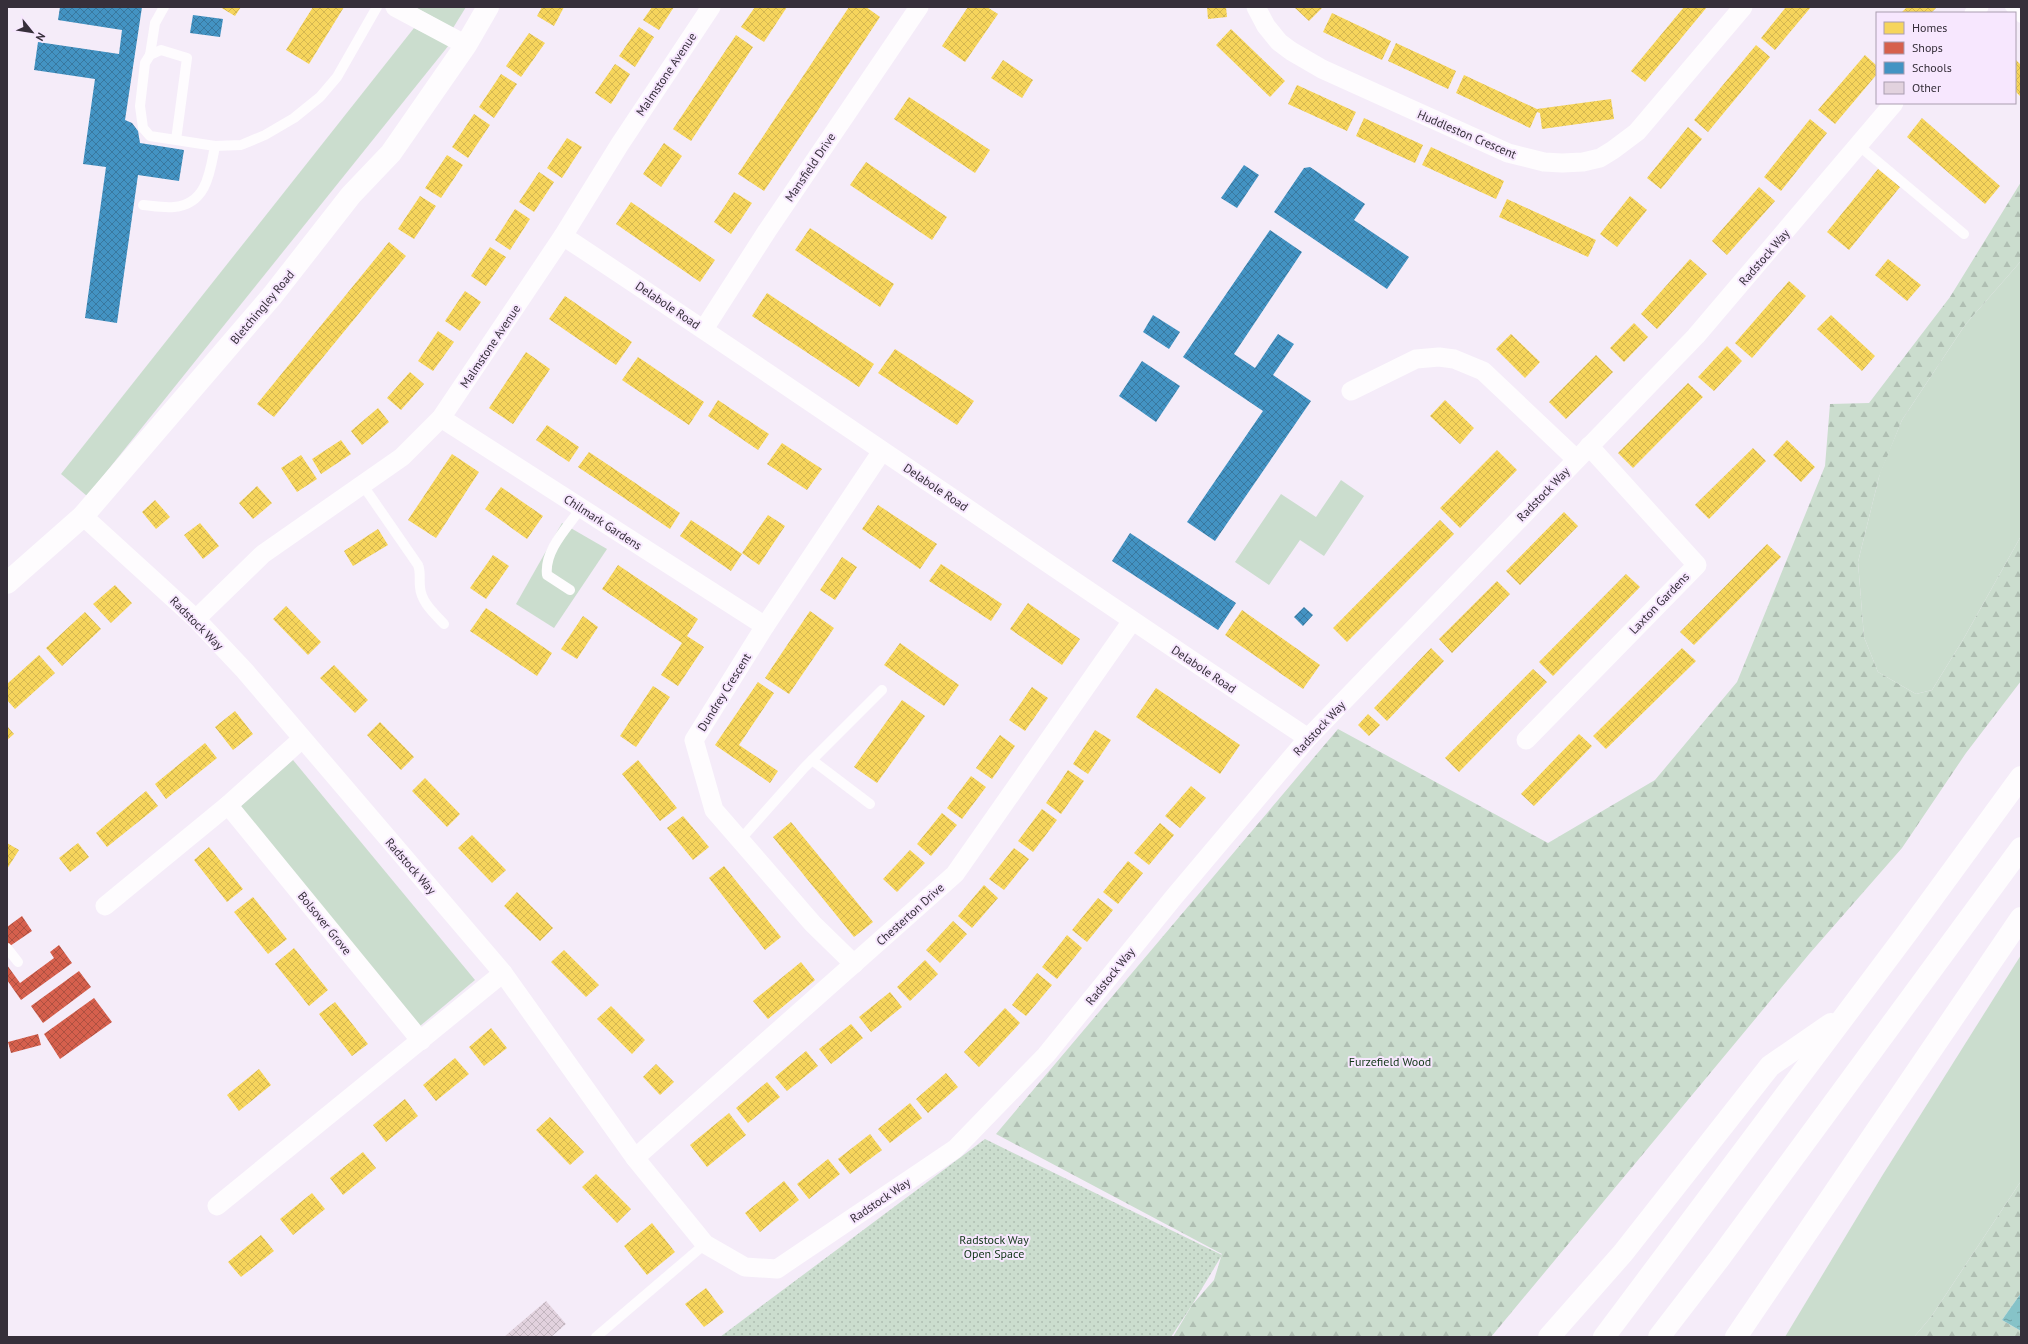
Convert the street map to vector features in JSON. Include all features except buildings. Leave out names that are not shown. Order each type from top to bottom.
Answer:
[{"type":"main road","name":"Bletchingley Road","points":[[7,583],[83,516],[272,296],[351,195],[391,153],[466,45],[488,7]]},
{"type":"main road","points":[[1604,1337],[1846,1015],[2021,777]]},
{"type":"main road","points":[[1659,1337],[1723,1253],[2021,848]]},
{"type":"main road","points":[[1736,1337],[2021,918]]},
{"type":"main road","points":[[1549,1337],[1623,1253],[1770,1066],[1846,1015]]},
{"type":"street","points":[[395,7],[466,45]]},
{"type":"street","name":"Malmstone Avenue","points":[[196,619],[262,554],[402,457],[441,418],[564,236],[620,144],[711,7]]},
{"type":"street","name":"Mansfield Drive","points":[[704,329],[767,231],[919,7]]},
{"type":"street","name":"Huddleston Crescent","points":[[1256,7],[1266,26],[1278,42],[1322,69],[1508,153],[1544,162],[1562,163],[1583,162],[1600,158],[1637,132],[1743,7]]},
{"type":"street","name":"Radstock Way","points":[[83,516],[196,619],[245,671],[504,973],[635,1158],[705,1244],[745,1267],[777,1269],[955,1149],[1046,1054],[1174,897],[1308,738],[1696,336],[1893,104]]},
{"type":"street","name":"Delabole Road","points":[[564,236],[704,329],[1132,621],[1308,738]]},
{"type":"street","points":[[1351,391],[1416,359],[1439,357],[1454,358],[1483,371],[1583,452]]},
{"type":"street","name":"Chilmark Gardens","points":[[441,418],[765,626]]},
{"type":"street","name":"Dundrey Crescent","points":[[854,964],[812,924],[714,810],[694,740],[765,626],[882,451]]},
{"type":"street","name":"Laxton Gardens","points":[[1526,740],[1697,565],[1583,452]]},
{"type":"street","name":"Chesterton Drive","points":[[635,1158],[955,874],[1132,621]]},
{"type":"street","points":[[105,906],[228,805],[302,739]]},
{"type":"street","name":"Bolsover Grove","points":[[228,805],[421,1041]]},
{"type":"street","points":[[217,1206],[504,973]]},
{"type":"lane","points":[[164,7],[155,23],[150,55],[145,63],[140,106],[143,128],[150,136],[215,146],[240,145],[265,135],[294,118],[320,97],[337,77],[377,7]]},
{"type":"lane","points":[[150,55],[161,50],[187,58],[176,140]]},
{"type":"lane","points":[[1858,145],[1964,234]]},
{"type":"lane","points":[[143,205],[174,207],[187,203],[195,197],[206,187],[210,176],[215,146]]},
{"type":"lane","points":[[362,484],[418,565],[422,597],[444,624]]},
{"type":"lane","points":[[570,590],[547,575],[546,566],[548,556],[581,508]]},
{"type":"lane","points":[[740,840],[812,760],[882,690]]},
{"type":"lane","points":[[812,760],[870,804]]},
{"type":"lane","points":[[7,948],[18,962]]},
{"type":"lane","points":[[596,1337],[705,1244]]},
{"type":"green space","points":[[415,7],[466,7],[453,28]]},
{"type":"green space","points":[[414,28],[449,45],[87,496],[61,474]]},
{"type":"green space","name":"Furzefield Wood","points":[[2021,182],[2021,261],[1965,325],[1902,420],[1879,477],[1858,562],[1864,637],[1878,672],[1916,694],[1932,690],[1964,638],[2021,536],[2021,681],[1966,753],[1902,848],[1810,953],[1491,1337],[1173,1337],[1192,1305],[1214,1280],[1222,1254],[996,1134],[1338,729],[1548,843],[1655,780],[1737,682],[1825,466],[1830,404],[1869,403],[1950,297]]},
{"type":"green space","points":[[2021,261],[2021,536],[1964,638],[1932,690],[1916,694],[1878,672],[1864,637],[1858,562],[1880,473],[1902,420],[1965,325]]},
{"type":"green space","points":[[1341,480],[1364,496],[1324,556],[1300,540],[1269,585],[1235,562],[1281,494],[1316,517]]},
{"type":"green space","points":[[562,523],[607,549],[554,628],[516,604]]},
{"type":"green space","points":[[293,760],[475,980],[420,1026],[240,807]]},
{"type":"green space","points":[[2021,955],[2021,1181],[1931,1317],[1914,1337],[1785,1337],[1882,1176]]},
{"type":"green space","name":"Radstock Way Open Space","points":[[985,1139],[1222,1255],[1171,1337],[720,1337]]},
{"type":"green space","points":[[2021,1181],[2021,1293],[2002,1320],[2021,1331],[2021,1337],[1914,1337],[1931,1317]]},
{"type":"water","points":[[2021,1293],[2021,1331],[2002,1320]]}]
